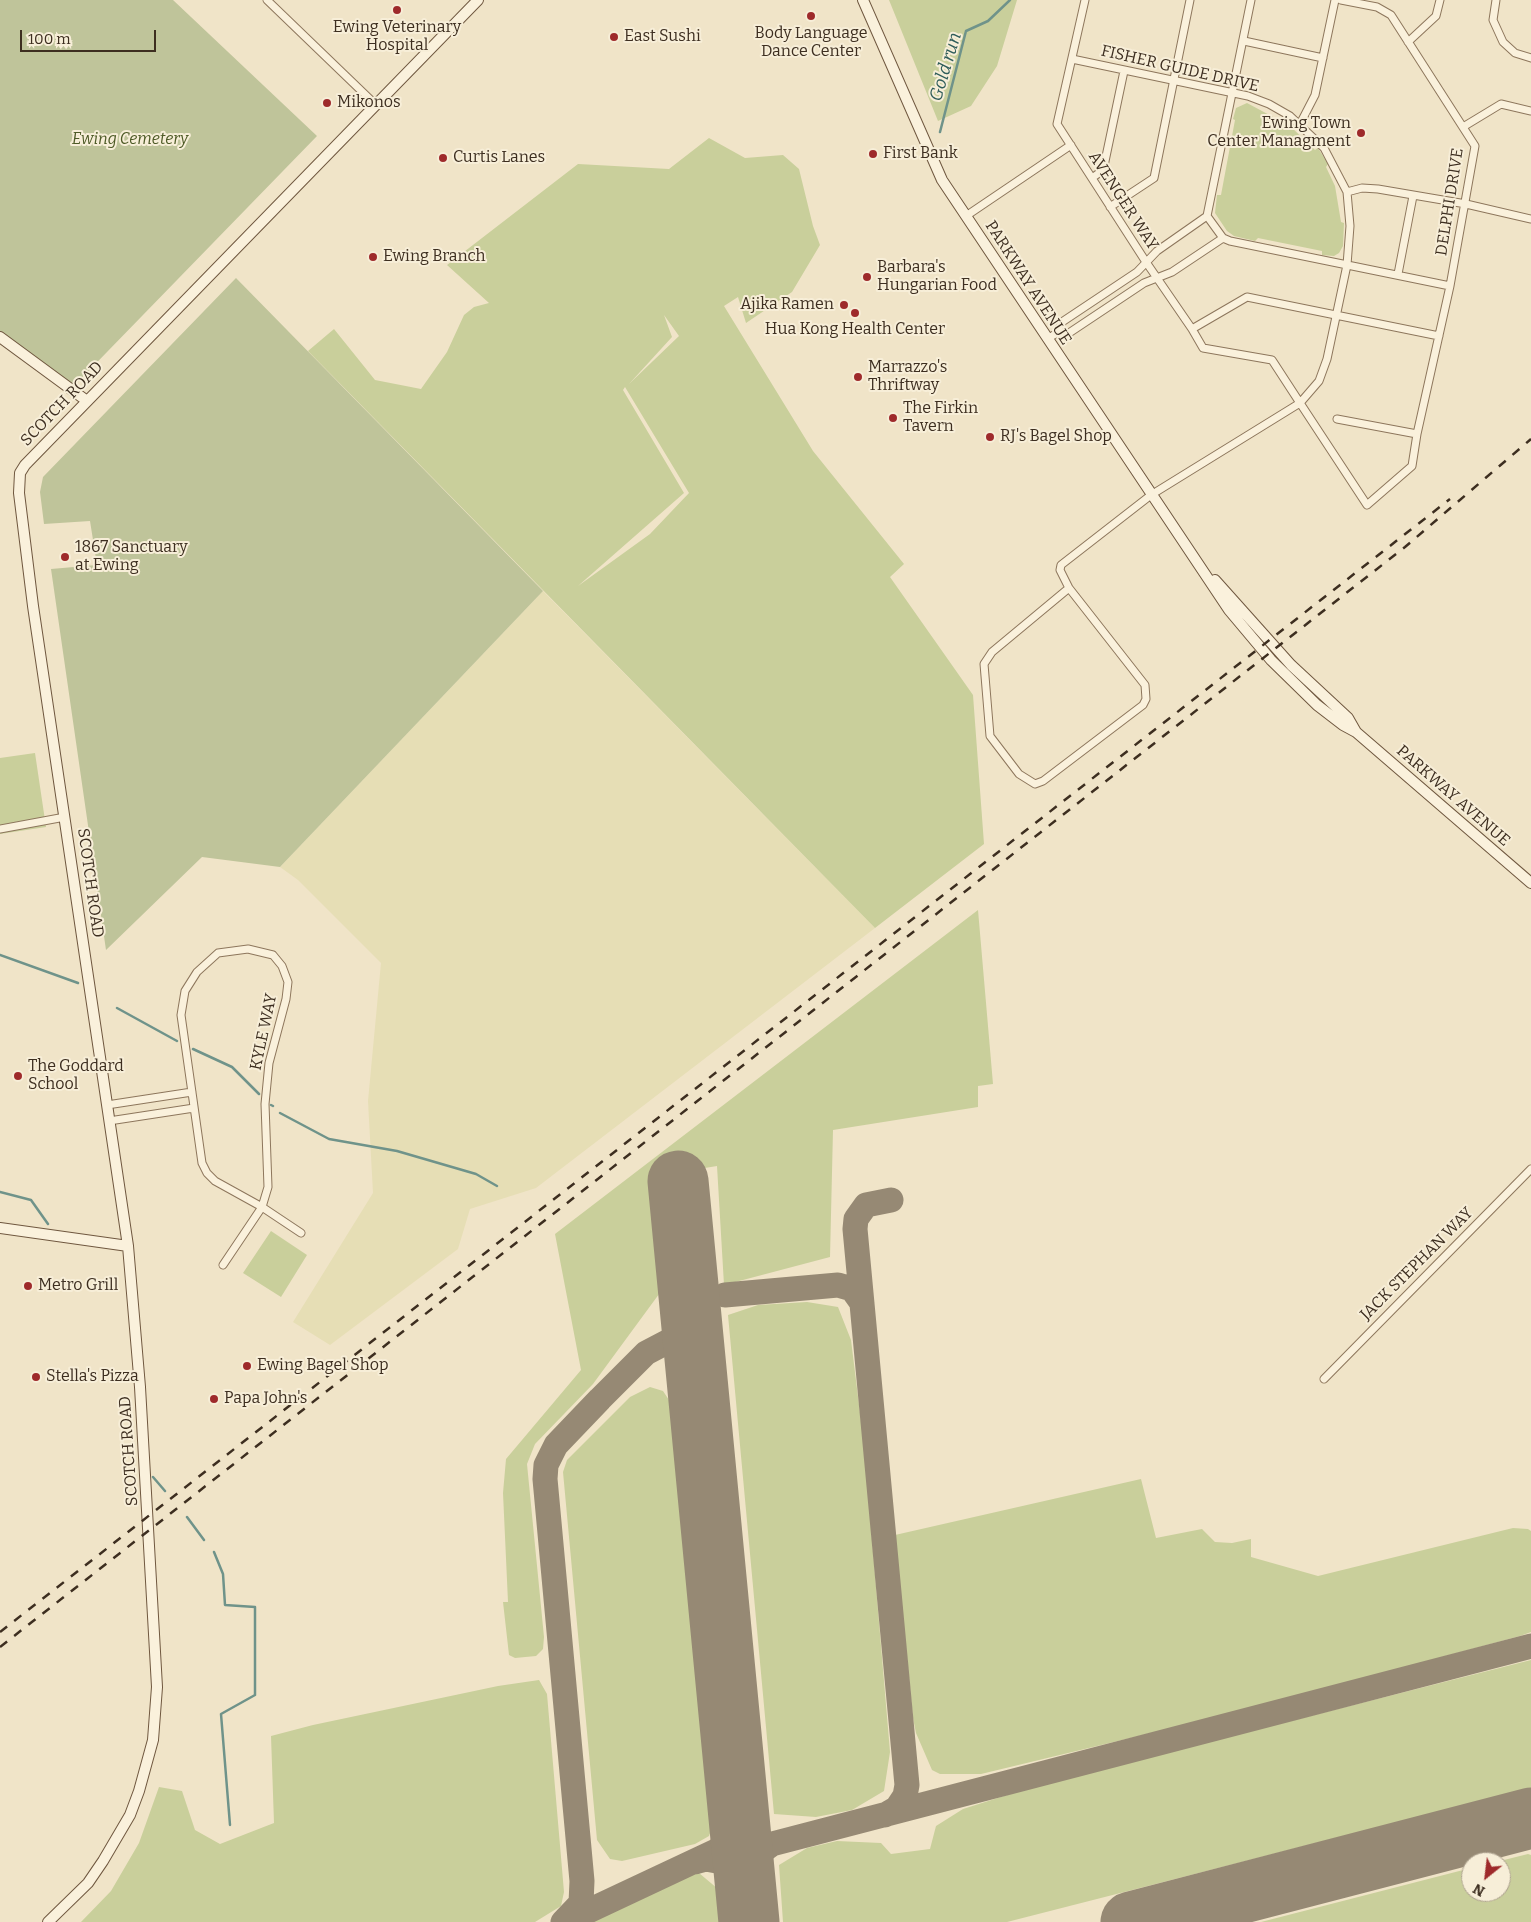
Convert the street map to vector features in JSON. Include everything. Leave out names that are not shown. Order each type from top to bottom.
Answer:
[{"type":"main road","name":"SCOTCH ROAD","points":[[48,1922],[88,1882],[118,1839],[139,1791],[147,1766],[155,1722],[157,1687],[152,1579],[123,1198],[106,1105],[44,682],[18,483],[25,465],[478,0]]},
{"type":"main road","name":"PARKWAY AVENUE","points":[[863,0],[942,180],[1046,339],[1229,610],[1271,660],[1332,718],[1356,732],[1531,883]]},
{"type":"main road","points":[[0,337],[87,401]]},
{"type":"main road","points":[[0,1228],[128,1246]]},
{"type":"street","points":[[267,0],[376,105]]},
{"type":"street","points":[[1071,146],[1057,124],[1085,0]]},
{"type":"street","points":[[1110,207],[1154,178],[1190,0]]},
{"type":"street","points":[[1057,333],[1062,322],[1137,272],[1157,250],[1207,216],[1251,0]]},
{"type":"street","points":[[1300,124],[1315,95],[1335,0]]},
{"type":"street","name":"DELPHI DRIVE","points":[[1300,403],[1367,505],[1412,466],[1417,434],[1450,286],[1475,146],[1391,15],[1377,7],[1342,0]]},
{"type":"street","points":[[1408,42],[1436,16],[1440,0]]},
{"type":"street","points":[[1496,0],[1492,20],[1503,42],[1515,53],[1531,58]]},
{"type":"street","points":[[1244,41],[1322,58]]},
{"type":"street","name":"FISHER GUIDE DRIVE","points":[[1069,588],[1060,570],[1061,565],[1151,496],[1300,403],[1319,381],[1347,265],[1350,226],[1347,192],[1324,148],[1300,124],[1270,104],[1232,93],[1072,59]]},
{"type":"street","points":[[1092,178],[1099,174],[1104,166],[1124,71]]},
{"type":"street","points":[[1463,128],[1501,104],[1531,111]]},
{"type":"street","name":"AVENGER WAY","points":[[966,216],[1071,146],[1203,348],[1272,360],[1300,403]]},
{"type":"street","points":[[1347,192],[1362,188],[1466,204],[1531,219]]},
{"type":"street","points":[[1398,274],[1413,196]]},
{"type":"street","points":[[1207,216],[1223,238],[1450,286]]},
{"type":"street","points":[[1046,339],[1057,333],[1069,333],[1144,283],[1172,272],[1223,238]]},
{"type":"street","points":[[1192,329],[1247,297],[1439,336]]},
{"type":"street","points":[[1337,418],[1417,434]]},
{"type":"street","points":[[1069,588],[1145,685],[1146,699],[1143,705],[1050,776],[1035,784],[1020,774],[990,736],[984,664],[992,652],[1069,588]]},
{"type":"street","points":[[0,828],[65,817]]},
{"type":"street","name":"KYLE WAY","points":[[223,1265],[262,1207],[268,1187],[264,1104],[270,1063],[286,999],[288,982],[282,966],[273,955],[248,949],[218,953],[197,972],[185,992],[181,1015],[202,1163],[207,1173],[216,1181],[262,1207],[301,1233]]},
{"type":"street","points":[[106,1105],[192,1092]]},
{"type":"street","points":[[109,1121],[194,1108]]},
{"type":"street","name":"JACK STEPHAN WAY","points":[[1324,1380],[1531,1169]]},
{"type":"shaded area","points":[[543,591],[875,928],[536,1188],[470,1209],[458,1249],[330,1345],[293,1322],[373,1193],[368,1101],[381,963],[298,880],[280,867]]},
{"type":"green space","name":"Ewing Cemetery","points":[[0,0],[173,0],[317,136],[72,388],[0,334]]},
{"type":"green space","points":[[889,0],[1017,0],[997,66],[971,106],[938,121]]},
{"type":"green space","points":[[1247,103],[1290,126],[1315,150],[1318,148],[1328,164],[1326,167],[1335,186],[1341,222],[1344,223],[1343,246],[1339,253],[1334,256],[1322,255],[1322,251],[1258,238],[1255,241],[1234,236],[1227,231],[1215,213],[1217,195],[1221,195],[1236,108]]},
{"type":"green space","points":[[709,138],[745,158],[783,155],[799,169],[813,226],[820,245],[792,292],[746,323],[738,297],[724,306],[813,451],[904,564],[890,577],[973,695],[984,844],[875,928],[308,351],[334,329],[375,380],[421,389],[447,352],[464,315],[474,307],[489,303],[447,265],[578,164],[669,169]],"holes":[[[664,315],[679,336],[629,384],[672,337]],[[625,387],[689,493],[650,534],[578,586],[684,493],[623,390]]]},
{"type":"green space","points":[[236,278],[543,591],[280,867],[202,857],[106,950],[51,569],[97,565],[90,521],[44,524],[40,492],[43,477]]},
{"type":"green space","points":[[35,753],[46,827],[0,834],[0,758]]},
{"type":"green space","points":[[978,910],[993,1084],[978,1086],[978,1107],[833,1130],[830,1257],[724,1285],[717,1166],[650,1177],[662,1290],[593,1384],[535,1444],[527,1464],[544,1637],[543,1649],[536,1656],[515,1658],[509,1655],[503,1602],[508,1602],[503,1493],[506,1459],[581,1370],[555,1234]]},
{"type":"green space","points":[[271,1231],[307,1255],[281,1297],[243,1273]]},
{"type":"green space","points":[[807,1302],[838,1307],[851,1340],[864,1445],[890,1752],[884,1791],[852,1810],[816,1817],[774,1814],[728,1315],[758,1305]]},
{"type":"green space","points":[[650,1387],[663,1391],[673,1406],[712,1827],[709,1836],[695,1844],[622,1861],[610,1859],[597,1840],[563,1472],[567,1460],[630,1397]]},
{"type":"green space","points":[[1141,1479],[1156,1538],[1202,1529],[1215,1542],[1232,1543],[1251,1539],[1251,1557],[1318,1576],[1513,1528],[1528,1529],[1531,1531],[1531,1632],[1234,1713],[981,1774],[940,1774],[932,1770],[916,1733],[913,1718],[895,1535]]},
{"type":"green space","points":[[1531,1660],[1531,1788],[1007,1922],[783,1922],[779,1865],[807,1848],[837,1841],[881,1843],[891,1854],[930,1849],[936,1826],[963,1809],[1042,1784]]},
{"type":"green space","points":[[539,1680],[547,1694],[564,1892],[561,1906],[535,1922],[81,1922],[111,1891],[139,1843],[159,1787],[182,1791],[195,1830],[220,1844],[274,1823],[271,1736],[313,1725],[498,1686]]},
{"type":"green space","points":[[1531,1855],[1531,1922],[1261,1922],[1461,1871],[1461,1902],[1511,1902],[1511,1858]]},
{"type":"green space","points":[[699,1873],[718,1889],[722,1922],[590,1922],[689,1875]]},
{"type":"waterway","name":"Gold run","points":[[940,132],[966,31],[988,21],[1010,0]]},
{"type":"waterway","points":[[0,955],[78,983]]},
{"type":"waterway","points":[[117,1008],[177,1041]]},
{"type":"waterway","points":[[193,1049],[232,1067],[259,1094]]},
{"type":"waterway","points":[[280,1113],[329,1139],[397,1151],[476,1174],[497,1186]]},
{"type":"waterway","points":[[0,1192],[31,1200],[48,1224]]},
{"type":"waterway","points":[[153,1477],[165,1491]]},
{"type":"waterway","points":[[187,1517],[204,1540]]},
{"type":"waterway","points":[[214,1552],[223,1574],[225,1605],[255,1607],[255,1695],[221,1714],[230,1825]]},
{"type":"taxiway","points":[[885,1815],[897,1808],[905,1796],[907,1785],[855,1229],[856,1219],[866,1205],[891,1200]]},
{"type":"taxiway","points":[[725,1295],[838,1285],[852,1289],[862,1303]]},
{"type":"taxiway","points":[[563,1922],[581,1903],[582,1881],[545,1479],[546,1465],[556,1445],[600,1399],[646,1353],[667,1342]]},
{"type":"taxiway","points":[[745,1878],[757,1855],[772,1844],[1531,1646]]},
{"type":"taxiway","points":[[736,1780],[746,1817]]},
{"type":"taxiway","points":[[567,1921],[716,1851],[730,1842],[738,1829],[740,1819],[738,1802]]},
{"type":"taxiway","points":[[1501,1826],[1531,1828]]},
{"type":"taxiway","points":[[695,1862],[706,1859],[722,1862],[738,1872],[745,1883],[747,1899]]},
{"type":"runway","points":[[678,1181],[749,1922]]},
{"type":"runway","points":[[1131,1922],[1531,1818]]},
{"type":"railway","points":[[0,1647],[1405,547],[1531,439]]},
{"type":"railway","points":[[0,1632],[1450,499]]},
{"type":"place","name":"Ewing Veterinary Hospital","points":[[397,10]]},
{"type":"place","name":"Body Language Dance Center","points":[[811,16]]},
{"type":"place","name":"East Sushi","points":[[614,37]]},
{"type":"place","name":"Mikonos","points":[[327,103]]},
{"type":"place","name":"Ewing Town Center Managment","points":[[1361,133]]},
{"type":"place","name":"First Bank","points":[[873,154]]},
{"type":"place","name":"Curtis Lanes","points":[[443,158]]},
{"type":"place","name":"Ewing Branch","points":[[373,257]]},
{"type":"place","name":"Barbara's Hungarian Food","points":[[867,277]]},
{"type":"place","name":"Ajika Ramen","points":[[844,305]]},
{"type":"place","name":"Hua Kong Health Center","points":[[855,313]]},
{"type":"place","name":"Marrazzo's Thriftway","points":[[858,377]]},
{"type":"place","name":"The Firkin Tavern","points":[[893,418]]},
{"type":"place","name":"RJ's Bagel Shop","points":[[990,437]]},
{"type":"place","name":"1867 Sanctuary at Ewing","points":[[65,557]]},
{"type":"place","name":"The Goddard School","points":[[18,1076]]},
{"type":"place","name":"Metro Grill","points":[[28,1286]]},
{"type":"place","name":"Ewing Bagel Shop","points":[[247,1366]]},
{"type":"place","name":"Stella's Pizza","points":[[36,1377]]},
{"type":"place","name":"Papa John's","points":[[214,1399]]}]
